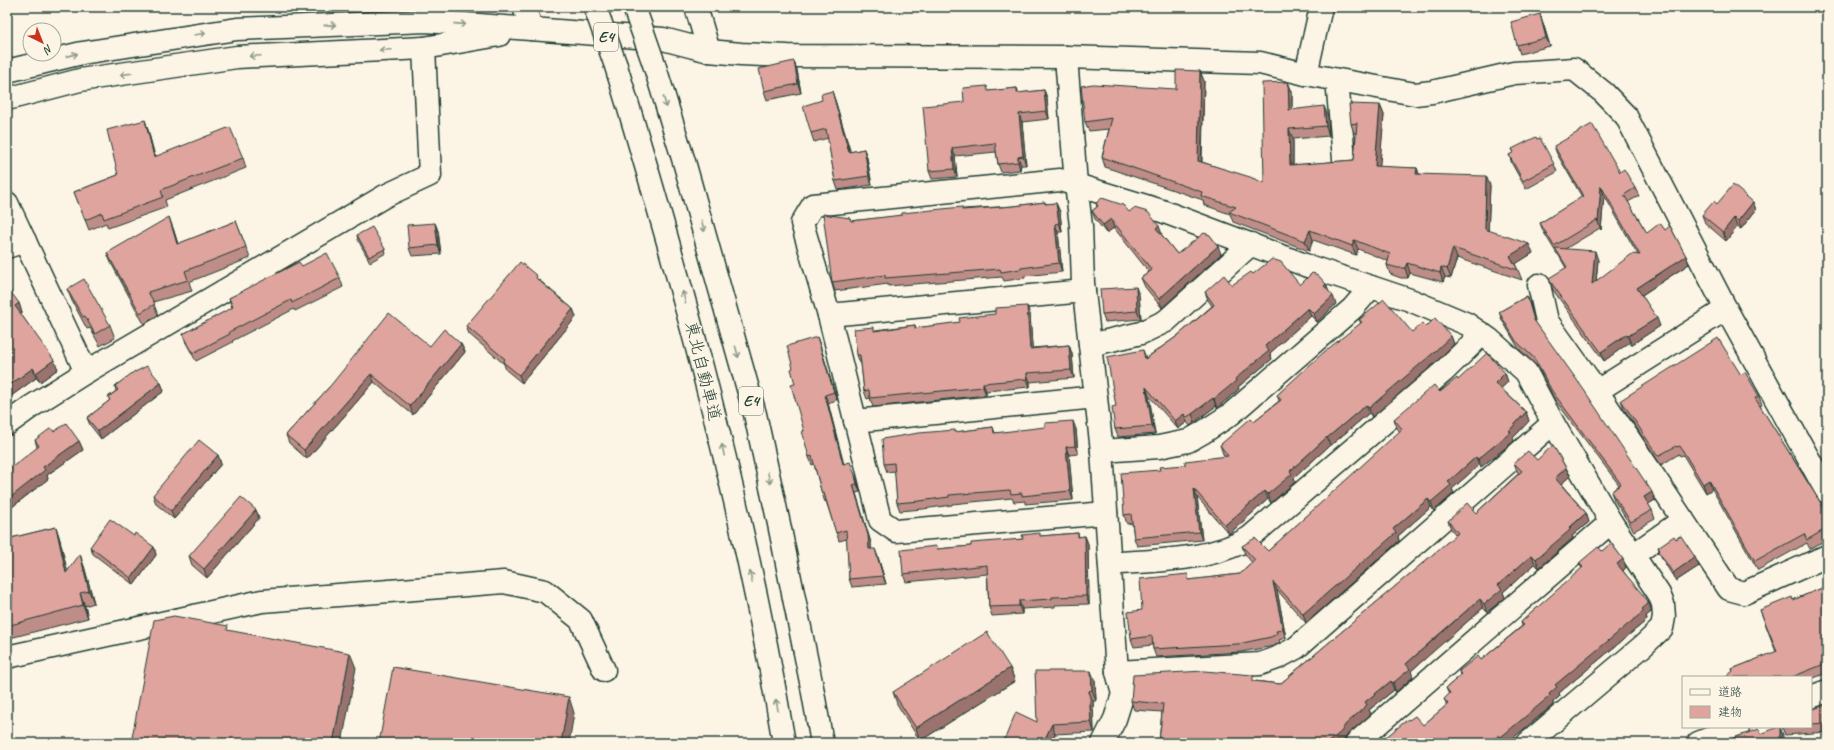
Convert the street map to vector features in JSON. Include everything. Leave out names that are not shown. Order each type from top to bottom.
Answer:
[{"type":"main road","points":[[524,7],[532,29]]},
{"type":"main road","name":"東北自動車道","points":[[595,7],[616,66],[682,288],[720,434],[775,690],[784,743]]},
{"type":"main road","name":"E4","points":[[634,7],[654,64],[685,165],[755,414],[811,679],[822,743]]},
{"type":"main road","points":[[696,7],[709,50]]},
{"type":"main road","points":[[1306,74],[1321,7]]},
{"type":"main road","points":[[7,71],[82,53],[237,29],[426,21],[663,39],[709,50],[788,56],[1066,57],[1260,63],[1306,74],[1415,94],[1432,92],[1514,73],[1574,69],[1604,93],[1626,116],[1726,309],[1827,492]]},
{"type":"main road","points":[[7,99],[80,80],[237,57],[424,48],[532,29]]},
{"type":"main road","points":[[7,424],[32,406],[86,372],[385,196],[430,175],[424,48]]},
{"type":"main road","points":[[1066,57],[1076,184],[1081,226],[1084,291],[1102,451],[1117,672],[1123,694],[1115,719],[1103,743]]},
{"type":"main road","points":[[1337,80],[1344,159]]},
{"type":"main road","points":[[1106,513],[896,531],[880,520],[829,314],[802,223],[813,205],[1060,180],[1162,211],[1305,265],[1410,300],[1467,324],[1482,334],[1526,372],[1553,423],[1611,522],[1659,594],[1663,604],[1664,617],[1662,628],[1644,646],[1528,743]]},
{"type":"main road","points":[[7,203],[16,244],[86,372]]},
{"type":"main road","points":[[1090,344],[1141,333],[1166,321],[1251,244]]},
{"type":"main road","points":[[1539,285],[1547,321],[1597,391],[1729,589],[1744,593],[1827,556]]},
{"type":"main road","points":[[1102,451],[1159,447],[1188,441],[1237,409],[1353,308],[1371,287]]},
{"type":"main road","points":[[829,314],[1084,291]]},
{"type":"main road","points":[[1597,391],[1726,309]]},
{"type":"main road","points":[[1110,564],[1212,553],[1236,546],[1249,538],[1443,372],[1482,334]]},
{"type":"main road","points":[[855,421],[1096,397]]},
{"type":"main road","points":[[1117,672],[1260,664],[1296,648],[1553,423]]},
{"type":"main road","points":[[1632,555],[1683,520]]},
{"type":"main road","points":[[1356,743],[1611,522]]},
{"type":"main road","points":[[7,658],[262,601],[504,582],[545,591],[581,620],[604,670]]},
{"type":"main road","points":[[1812,697],[1827,691]]},
{"type":"main road","points":[[1698,743],[1736,728]]},
{"type":"building","points":[[1540,14],[1546,38],[1517,45],[1511,22]]},
{"type":"building","points":[[794,61],[798,84],[764,91],[759,69]]},
{"type":"building","points":[[1176,70],[1200,71],[1198,161],[1250,177],[1264,183],[1262,83],[1288,82],[1289,110],[1324,106],[1326,126],[1289,129],[1290,165],[1354,160],[1357,123],[1351,124],[1349,104],[1380,105],[1375,166],[1417,168],[1416,174],[1486,176],[1485,229],[1529,244],[1510,256],[1518,270],[1453,248],[1447,269],[1441,267],[1440,273],[1407,263],[1405,268],[1398,268],[1387,265],[1390,254],[1354,240],[1352,246],[1310,230],[1305,241],[1229,212],[1236,207],[1201,196],[1202,192],[1102,157],[1112,118],[1085,122],[1081,86],[1093,84],[1176,89]]},
{"type":"building","points":[[987,86],[988,91],[1017,88],[1017,93],[1044,90],[1046,111],[1019,114],[1023,156],[1018,157],[1018,162],[998,164],[995,143],[952,148],[954,169],[929,171],[923,106],[964,102],[963,88]]},
{"type":"building","points":[[832,91],[849,152],[864,149],[869,176],[835,181],[826,129],[811,133],[803,106],[822,100],[821,94]]},
{"type":"building","points":[[145,120],[154,157],[230,127],[243,158],[161,190],[163,197],[104,219],[102,213],[85,220],[74,192],[118,175],[107,130]]},
{"type":"building","points":[[1592,124],[1620,172],[1624,169],[1635,188],[1624,195],[1647,233],[1660,223],[1665,230],[1670,226],[1686,256],[1637,288],[1657,318],[1628,336],[1627,334],[1601,352],[1550,281],[1549,278],[1567,267],[1555,248],[1595,251],[1592,284],[1632,254],[1640,255],[1601,186],[1598,222],[1597,220],[1554,246],[1540,223],[1583,196],[1554,146]]},
{"type":"building","points":[[1536,137],[1537,139],[1540,138],[1554,164],[1523,181],[1509,155],[1514,152],[1512,149]]},
{"type":"building","points":[[1733,185],[1753,202],[1738,221],[1734,218],[1723,232],[1702,215],[1714,201],[1717,204]]},
{"type":"building","points":[[1102,198],[1123,205],[1129,212],[1134,208],[1148,212],[1159,226],[1156,228],[1177,254],[1204,233],[1210,235],[1218,246],[1159,299],[1141,278],[1152,270],[1111,219],[1103,225],[1092,211],[1098,206],[1096,203]]},
{"type":"building","points":[[1045,202],[1045,204],[1056,203],[1059,223],[1055,224],[1059,263],[1001,272],[1000,269],[885,278],[885,275],[832,282],[823,214],[850,218],[851,221],[902,215],[902,213],[962,207],[962,210]]},
{"type":"building","points":[[169,217],[177,244],[236,221],[246,247],[185,271],[188,280],[148,292],[155,304],[140,313],[107,253]]},
{"type":"building","points":[[435,223],[438,245],[409,248],[407,225]]},
{"type":"building","points":[[372,227],[385,249],[369,257],[357,235]]},
{"type":"building","points":[[327,253],[340,278],[292,303],[291,300],[229,332],[230,334],[193,353],[183,334],[233,307],[229,298],[299,262],[302,266]]},
{"type":"building","points":[[1272,259],[1281,262],[1300,285],[1312,273],[1318,275],[1326,284],[1324,286],[1333,296],[1314,314],[1308,308],[1265,346],[1269,351],[1235,379],[1236,381],[1214,399],[1213,398],[1192,414],[1187,417],[1184,414],[1175,421],[1146,387],[1152,426],[1115,429],[1112,407],[1116,406],[1107,357],[1143,350],[1145,359],[1176,337],[1214,305],[1205,292],[1224,275],[1232,285],[1251,272],[1253,274]]},
{"type":"building","points":[[520,262],[537,276],[536,278],[573,309],[519,375],[503,362],[505,359],[466,326]]},
{"type":"building","points":[[84,279],[110,325],[95,334],[85,316],[83,317],[67,289]]},
{"type":"building","points":[[7,287],[19,303],[15,306],[54,360],[36,373],[33,368],[7,387]]},
{"type":"building","points":[[1136,287],[1137,311],[1102,314],[1100,289]]},
{"type":"building","points":[[1527,296],[1534,320],[1584,390],[1652,492],[1644,497],[1652,510],[1631,522],[1611,492],[1621,484],[1552,391],[1534,358],[1516,341],[1499,312]]},
{"type":"building","points":[[1384,299],[1412,332],[1422,323],[1426,327],[1435,318],[1451,336],[1369,408],[1366,405],[1327,437],[1290,471],[1292,474],[1268,494],[1265,491],[1225,525],[1194,489],[1199,532],[1134,538],[1131,514],[1124,515],[1121,473],[1160,470],[1159,467],[1185,465],[1185,461],[1228,456],[1220,445],[1251,418],[1254,421],[1281,400],[1277,395],[1324,352],[1362,322],[1359,320]]},
{"type":"building","points":[[1027,306],[1030,349],[1069,345],[1071,370],[1027,373],[1027,379],[983,383],[983,387],[870,398],[869,390],[864,391],[860,355],[857,355],[854,329],[874,327],[874,331],[915,325],[915,328],[960,322],[959,318],[995,314],[995,308]]},
{"type":"building","points":[[389,313],[430,346],[444,329],[461,344],[410,406],[371,374],[304,450],[286,435],[331,385]]},
{"type":"building","points":[[817,337],[834,392],[825,395],[843,464],[850,462],[855,475],[857,484],[853,485],[868,535],[869,549],[875,549],[883,576],[849,579],[846,530],[836,533],[824,493],[822,494],[812,456],[809,457],[802,431],[804,431],[791,385],[795,384],[791,369],[793,368],[787,346]]},
{"type":"building","points":[[1718,338],[1741,375],[1745,372],[1759,396],[1755,398],[1827,513],[1827,516],[1822,519],[1827,528],[1807,540],[1804,534],[1755,561],[1709,480],[1703,484],[1680,446],[1676,446],[1658,456],[1621,400]]},
{"type":"building","points":[[1487,353],[1505,373],[1495,383],[1526,412],[1509,431],[1511,432],[1478,459],[1476,457],[1448,482],[1451,485],[1431,502],[1428,499],[1393,529],[1396,533],[1303,614],[1273,582],[1283,630],[1276,631],[1277,634],[1271,637],[1238,644],[1153,649],[1152,636],[1131,639],[1128,612],[1142,610],[1140,579],[1188,574],[1188,580],[1240,574],[1255,560],[1242,546],[1255,538],[1268,551],[1402,429],[1394,419],[1434,385],[1440,392],[1457,378],[1458,380]]},
{"type":"building","points":[[147,366],[161,383],[98,431],[87,418],[110,400],[108,397],[118,390],[115,386],[135,371]]},
{"type":"building","points":[[1073,421],[1075,446],[1066,447],[1070,491],[1022,496],[1022,493],[1011,494],[1010,490],[949,495],[949,497],[897,503],[894,463],[884,464],[882,439],[919,433],[955,430],[955,432],[993,427],[994,433],[1045,427],[1045,423]]},
{"type":"building","points":[[66,423],[79,441],[43,467],[45,470],[7,500],[7,471],[39,446],[35,440],[51,428],[54,432]]},
{"type":"building","points":[[199,440],[218,455],[171,511],[153,495]]},
{"type":"building","points":[[1553,445],[1566,468],[1555,478],[1586,513],[1569,528],[1570,530],[1536,559],[1532,555],[1498,585],[1502,589],[1495,595],[1484,604],[1480,599],[1436,637],[1406,664],[1410,669],[1393,683],[1391,681],[1365,702],[1367,705],[1345,725],[1341,732],[1327,743],[1313,743],[1310,739],[1305,743],[1179,743],[1159,741],[1163,704],[1131,701],[1133,675],[1204,671],[1253,675],[1253,681],[1280,684],[1458,533],[1448,521],[1467,503],[1476,513],[1522,471],[1514,463],[1528,451],[1537,460]]},
{"type":"building","points":[[241,497],[256,510],[204,569],[189,556]]},
{"type":"building","points":[[110,519],[134,536],[135,533],[154,547],[131,578],[90,547]]},
{"type":"building","points":[[56,527],[66,573],[80,554],[89,591],[80,593],[83,605],[7,626],[7,539]]},
{"type":"building","points":[[1040,533],[1040,536],[1078,533],[1078,537],[1085,536],[1086,596],[1052,597],[1052,599],[1019,601],[1019,606],[989,607],[987,565],[903,574],[901,550],[936,546],[937,549],[971,546],[971,543],[1023,539],[1022,535]]},
{"type":"building","points":[[1674,536],[1676,539],[1681,536],[1695,557],[1673,573],[1658,551],[1660,550],[1658,547]]},
{"type":"building","points":[[1611,543],[1623,559],[1617,564],[1648,601],[1648,604],[1642,609],[1644,611],[1555,685],[1557,687],[1549,694],[1550,696],[1501,737],[1499,735],[1490,743],[1379,743],[1408,719],[1409,720],[1415,716],[1423,725],[1448,704],[1444,699],[1450,693],[1446,688],[1461,675],[1459,671],[1478,656],[1481,660],[1524,625],[1521,622],[1583,567],[1579,563],[1598,547],[1602,551]]},
{"type":"building","points":[[1827,586],[1827,663],[1794,676],[1727,676],[1733,671],[1732,669],[1777,651],[1760,610],[1792,597],[1793,600]]},
{"type":"building","points":[[174,616],[228,626],[227,630],[350,653],[333,743],[131,743],[154,620]]},
{"type":"building","points":[[987,632],[1010,668],[916,728],[893,692]]},
{"type":"building","points":[[393,667],[569,697],[561,743],[379,743]]},
{"type":"building","points":[[1035,671],[1091,671],[1092,690],[1089,691],[1091,722],[1052,724],[1043,743],[1003,743],[1016,712],[1037,722]]},
{"type":"building","points":[[1827,704],[1827,723],[1812,724],[1812,710]]},
{"type":"building","points":[[1776,728],[1780,728],[1780,743],[1731,743],[1730,739],[1759,729],[1761,734]]}]
